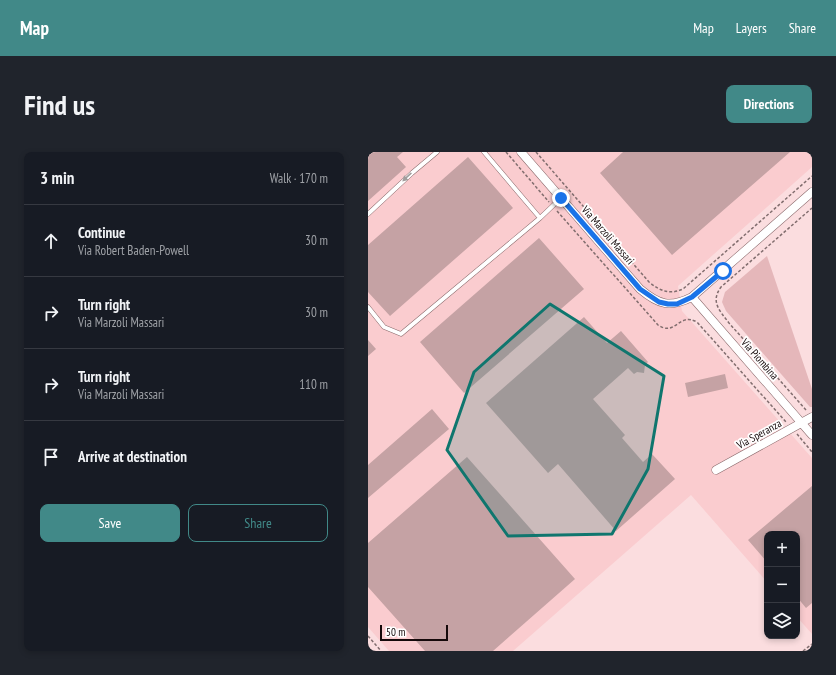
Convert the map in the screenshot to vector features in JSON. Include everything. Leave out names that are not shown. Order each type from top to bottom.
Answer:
[{"type":"street","name":"Via Marzoli Massari","points":[[521,152],[640,289],[659,302],[668,304],[677,304],[692,297]]},
{"type":"street","points":[[692,297],[812,192]]},
{"type":"street","name":"Via Piombina","points":[[692,297],[812,435]]},
{"type":"street","name":"Via Speranza","points":[[716,470],[802,423],[811,416]]},
{"type":"lane","points":[[368,214],[412,172],[437,152]]},
{"type":"lane","points":[[484,152],[540,218]]},
{"type":"lane","points":[[368,308],[384,327],[402,334],[540,218],[561,198]]},
{"type":"path","points":[[536,152],[650,282],[656,288],[668,292],[683,289],[812,176]]},
{"type":"path","points":[[811,416],[729,323],[719,310],[716,300],[721,288],[812,208]]},
{"type":"path","points":[[368,636],[381,651]]},
{"type":"path","points":[[804,651],[812,644]]},
{"type":"highlighted area","points":[[550,304],[664,376],[648,469],[612,534],[508,536],[447,450],[474,372]]},
{"type":"shaded area","points":[[368,152],[812,152],[812,167],[678,286],[682,311],[812,458],[812,634],[800,620],[800,531],[764,531],[764,579],[691,495],[513,651],[389,651],[368,627]]},
{"type":"shaded area","points":[[767,256],[812,389],[812,407],[810,407],[726,311],[722,302],[725,292]]},
{"type":"building","points":[[368,152],[403,152],[397,157],[406,167],[368,201]]},
{"type":"building","points":[[623,152],[790,152],[672,255],[600,173]]},
{"type":"building","points":[[468,157],[513,208],[390,316],[368,292],[368,245]]},
{"type":"building","points":[[539,238],[584,289],[464,393],[420,342]]},
{"type":"building","points":[[584,317],[607,343],[621,331],[648,362],[645,365],[644,373],[637,372],[634,374],[628,368],[593,399],[625,435],[622,438],[643,462],[652,454],[675,479],[616,531],[558,464],[548,473],[486,403]]},
{"type":"building","points":[[368,340],[376,349],[368,356]]},
{"type":"building","points":[[725,374],[728,388],[688,397],[685,383]]},
{"type":"building","points":[[432,409],[449,429],[368,498],[368,465]]},
{"type":"building","points":[[467,457],[575,579],[493,651],[425,651],[368,587],[368,543]]},
{"type":"building","points":[[812,486],[812,603],[806,608],[800,601],[800,531],[764,531],[764,559],[748,540]]},
{"type":"route","points":[[561,198],[640,289],[659,302],[677,304],[685,301],[723,271]]}]
